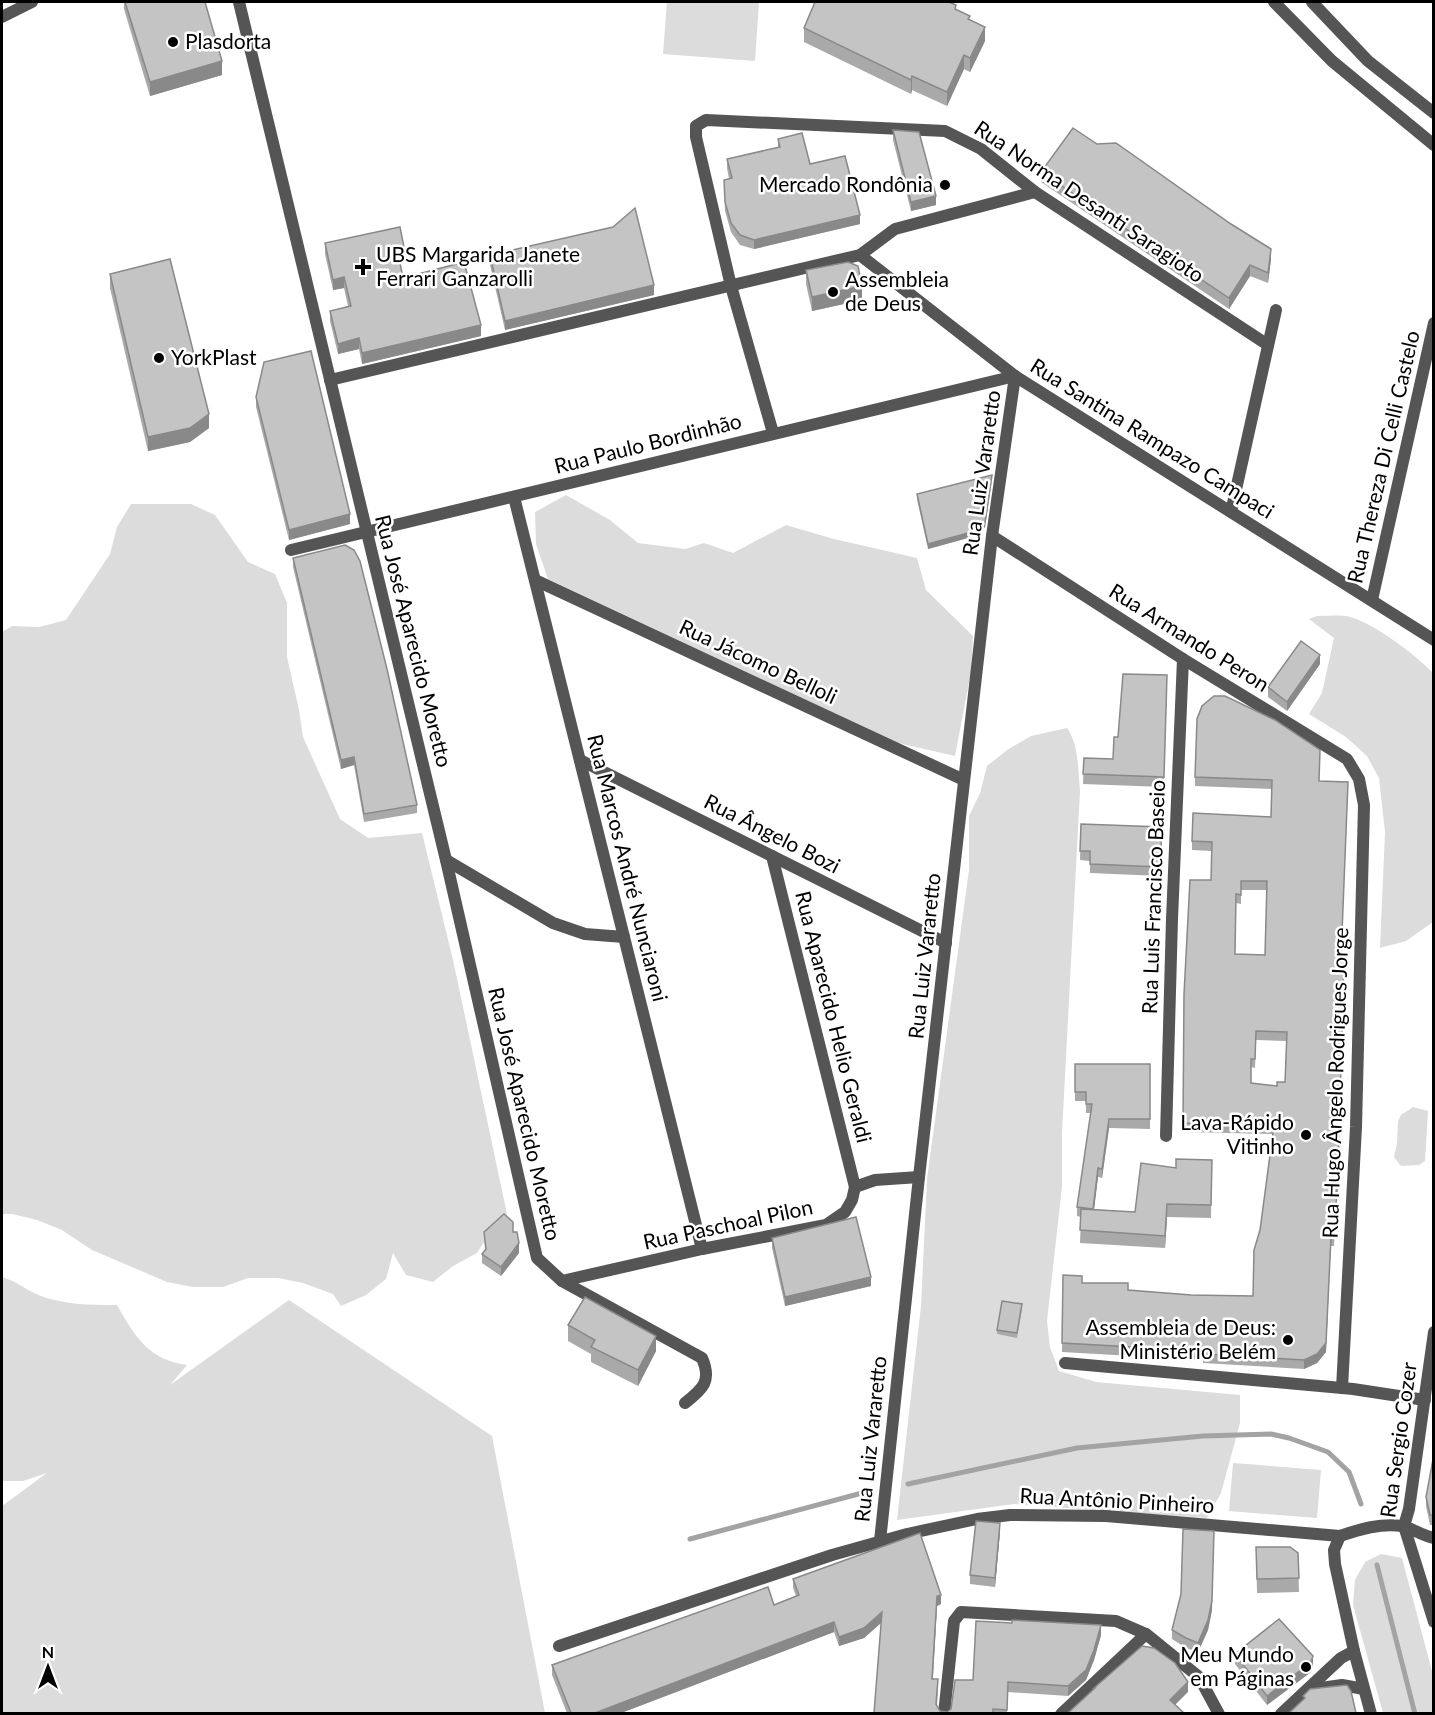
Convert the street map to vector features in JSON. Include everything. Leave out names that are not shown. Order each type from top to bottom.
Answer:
[{"type":"street","points":[[2,2],[4,16],[32,2]]},
{"type":"street","name":"Rua José Aparecido Moretto","points":[[239,2],[446,860],[537,1258],[562,1281],[702,1358],[707,1370],[706,1381],[697,1394],[685,1403]]},
{"type":"street","points":[[1274,2],[1332,61],[1434,145]]},
{"type":"street","points":[[1312,2],[1368,61],[1434,113]]},
{"type":"street","name":"Rua Norma Desanti Saragioto","points":[[731,286],[696,137],[696,126],[706,120],[945,131],[981,149],[1035,192],[1268,345]]},
{"type":"street","points":[[330,380],[860,255],[895,229],[1035,192]]},
{"type":"street","name":"Rua Santina Rampazo Campaci","points":[[860,255],[1015,376],[1434,640]]},
{"type":"street","points":[[731,286],[773,433]]},
{"type":"street","points":[[1231,512],[1276,310]]},
{"type":"street","name":"Rua Thereza Di Celli Castelo","points":[[1372,600],[1434,323]]},
{"type":"street","name":"Rua Paulo Bordinhão","points":[[291,550],[1015,376]]},
{"type":"street","name":"Rua Luiz Vararetto","points":[[880,1541],[992,536],[1015,376]]},
{"type":"street","name":"Rua Marcos André Nunciaroni","points":[[514,497],[702,1249]]},
{"type":"street","name":"Rua Armando Peron","points":[[992,536],[1183,659],[1347,759],[1359,779]]},
{"type":"street","name":"Rua Jácomo Belloli","points":[[535,580],[964,780]]},
{"type":"street","name":"Rua Luis Francisco Baseio","points":[[1166,1136],[1183,659]]},
{"type":"street","name":"Rua Ângelo Bozi","points":[[580,760],[946,943]]},
{"type":"street","name":"Rua Hugo Ângelo Rodrigues Jorge","points":[[1342,1388],[1356,1127],[1364,805],[1359,779]]},
{"type":"street","name":"Rua Aparecido Helio Geraldi","points":[[772,856],[855,1187]]},
{"type":"street","points":[[446,860],[553,923],[585,934],[624,937]]},
{"type":"street","points":[[855,1187],[875,1180],[919,1177]]},
{"type":"street","name":"Rua Paschoal Pilon","points":[[562,1281],[702,1249],[826,1225],[845,1212],[852,1200],[855,1187]]},
{"type":"street","name":"Rua Sergio Cozer","points":[[1434,1332],[1431,1374],[1409,1509],[1404,1526],[1434,1622]]},
{"type":"street","points":[[1065,1362],[1342,1388],[1425,1400]]},
{"type":"street","name":"Rua Antônio Pinheiro","points":[[559,1646],[832,1555],[880,1541],[977,1519],[1010,1515],[1106,1516],[1340,1536],[1370,1527],[1404,1526]]},
{"type":"street","points":[[1404,1526],[1423,1536],[1434,1538]]},
{"type":"street","points":[[1340,1536],[1334,1550],[1335,1564],[1354,1651],[1371,1713]]},
{"type":"street","points":[[944,1713],[954,1621],[961,1612],[1116,1621],[1146,1634],[1199,1677],[1219,1713]]},
{"type":"street","points":[[1061,1713],[1146,1634]]},
{"type":"street","points":[[1281,1713],[1341,1658],[1354,1651]]},
{"type":"street","points":[[1306,1690],[1342,1685],[1364,1689]]},
{"type":"shaded area","points":[[667,2],[759,2],[755,61],[663,54]]},
{"type":"shaded area","points":[[566,495],[610,520],[638,543],[685,549],[704,543],[733,553],[786,525],[834,539],[917,558],[926,590],[973,636],[971,672],[955,756],[898,743],[548,579],[536,544],[535,512]]},
{"type":"shaded area","points":[[131,504],[191,504],[215,515],[248,562],[275,574],[287,603],[287,657],[303,737],[340,819],[368,838],[422,833],[453,960],[507,1214],[504,1223],[484,1242],[477,1253],[453,1266],[433,1282],[406,1275],[393,1253],[386,1279],[366,1295],[341,1306],[333,1294],[303,1283],[278,1278],[248,1278],[223,1287],[193,1287],[167,1282],[92,1250],[62,1230],[37,1220],[2,1214],[2,632],[12,626],[39,627],[66,620],[110,554],[117,527]]},
{"type":"shaded area","points":[[1317,616],[1346,616],[1367,624],[1404,648],[1433,673],[1433,922],[1406,941],[1380,948],[1385,832],[1379,778],[1367,756],[1346,737],[1309,714],[1322,693],[1334,638],[1309,619]]},
{"type":"shaded area","points":[[1067,728],[1076,750],[1080,791],[1062,1133],[1062,1187],[1047,1321],[1050,1347],[1059,1371],[1096,1382],[1240,1395],[1240,1423],[1221,1493],[1207,1518],[1014,1504],[897,1520],[921,1306],[927,1179],[969,870],[969,816],[980,793],[987,766],[1007,750],[1031,736]]},
{"type":"shaded area","points":[[1413,1107],[1428,1111],[1425,1161],[1419,1165],[1401,1166],[1394,1157],[1398,1121],[1401,1115]]},
{"type":"shaded area","points":[[2,1277],[46,1298],[66,1302],[117,1305],[144,1345],[163,1358],[187,1365],[170,1385],[289,1300],[492,1436],[545,1713],[2,1713],[2,1506],[47,1473],[23,1481],[2,1481]]},
{"type":"shaded area","points":[[1233,1463],[1321,1470],[1317,1518],[1229,1511]]},
{"type":"shaded area","points":[[1381,1554],[1402,1558],[1433,1675],[1433,1713],[1383,1713],[1353,1605],[1355,1580],[1365,1562]]},
{"type":"building","name":"Plasdorta","points":[[125,2],[205,2],[222,61],[150,82]]},
{"type":"building","points":[[815,2],[949,2],[956,5],[955,9],[970,16],[968,19],[985,27],[970,58],[964,55],[947,92],[912,76],[911,80],[804,28]]},
{"type":"building","points":[[1073,128],[1097,144],[1116,143],[1231,224],[1271,249],[1268,273],[1250,265],[1229,298],[1041,172]]},
{"type":"building","points":[[893,130],[919,132],[936,196],[911,202]]},
{"type":"building","points":[[802,133],[810,164],[845,156],[860,215],[754,240],[740,235],[731,223],[725,202],[724,180],[732,178],[727,159],[780,147],[778,139]]},
{"type":"building","points":[[635,208],[654,285],[505,321],[490,255],[613,227]]},
{"type":"building","points":[[400,227],[404,247],[397,248],[403,278],[464,262],[481,325],[362,353],[359,338],[338,344],[330,311],[351,306],[344,277],[333,280],[325,243]]},
{"type":"building","name":"YorkPlast","points":[[170,259],[209,414],[190,428],[148,437],[110,274]]},
{"type":"building","points":[[848,262],[858,266],[862,286],[812,297],[806,270]]},
{"type":"building","points":[[311,351],[350,514],[289,530],[256,397],[264,362]]},
{"type":"building","points":[[992,475],[985,522],[975,531],[928,544],[917,494]]},
{"type":"building","points":[[345,545],[354,550],[360,561],[417,805],[364,814],[354,757],[341,760],[293,558]]},
{"type":"building","points":[[1301,641],[1320,655],[1287,702],[1268,687]]},
{"type":"building","points":[[1123,674],[1167,675],[1164,777],[1083,774],[1084,758],[1113,759],[1114,737],[1118,737]]},
{"type":"building","points":[[1214,696],[1225,696],[1275,720],[1320,750],[1319,781],[1348,782],[1341,958],[1344,958],[1338,1173],[1334,1237],[1331,1237],[1326,1343],[1317,1354],[1304,1360],[1203,1354],[1204,1351],[1062,1343],[1063,1275],[1082,1276],[1082,1283],[1128,1283],[1128,1290],[1191,1295],[1253,1296],[1254,1250],[1260,1230],[1274,1125],[1183,1123],[1184,994],[1190,880],[1211,880],[1212,842],[1192,841],[1193,813],[1271,817],[1272,780],[1195,777],[1197,719],[1202,706]],"holes":[[[1241,881],[1267,881],[1265,955],[1235,954],[1236,894],[1241,895]],[[1256,1031],[1287,1032],[1285,1082],[1277,1082],[1277,1086],[1251,1083],[1251,1059],[1255,1059]]]},
{"type":"building","points":[[1081,824],[1162,827],[1160,867],[1090,864],[1090,851],[1080,851]]},
{"type":"building","points":[[1075,1064],[1150,1064],[1150,1119],[1109,1119],[1102,1169],[1098,1168],[1093,1209],[1077,1207],[1092,1104],[1086,1104],[1086,1092],[1075,1092]]},
{"type":"building","points":[[1176,1159],[1212,1160],[1211,1205],[1167,1204],[1165,1236],[1080,1230],[1081,1209],[1135,1212],[1141,1163],[1176,1168]]},
{"type":"building","points":[[504,1214],[513,1222],[513,1232],[517,1232],[519,1243],[501,1267],[482,1254],[486,1249],[484,1232]]},
{"type":"building","points":[[856,1217],[871,1277],[785,1297],[772,1238]]},
{"type":"building","points":[[585,1297],[656,1336],[638,1370],[591,1347],[595,1340],[568,1325]]},
{"type":"building","points":[[1002,1301],[1022,1304],[1017,1333],[997,1330]]},
{"type":"building","points":[[1434,1454],[1434,1516],[1430,1515],[1426,1497]]},
{"type":"building","points":[[976,1521],[1000,1523],[995,1578],[970,1575]]},
{"type":"building","points":[[1183,1529],[1214,1531],[1212,1601],[1208,1620],[1198,1643],[1172,1630],[1181,1594]]},
{"type":"building","points":[[920,1533],[941,1595],[937,1596],[932,1679],[938,1679],[936,1704],[940,1711],[947,1712],[951,1709],[955,1680],[973,1680],[976,1621],[1012,1623],[1012,1620],[1101,1625],[1086,1670],[1068,1686],[1008,1682],[1007,1710],[993,1709],[993,1713],[874,1713],[882,1612],[864,1628],[839,1637],[834,1622],[595,1713],[571,1713],[552,1665],[768,1587],[774,1605],[799,1595],[793,1579]]},
{"type":"building","points":[[1256,1547],[1290,1547],[1298,1553],[1299,1578],[1257,1579]]},
{"type":"building","points":[[1279,1619],[1313,1656],[1311,1662],[1267,1696],[1235,1654]]},
{"type":"building","points":[[1142,1646],[1154,1648],[1175,1663],[1188,1682],[1170,1700],[1184,1713],[1068,1713],[1094,1688]]},
{"type":"building","points":[[1347,1685],[1351,1691],[1356,1713],[1289,1713],[1305,1698],[1303,1696],[1310,1689]]},
{"type":"waterway","points":[[908,1484],[1077,1448],[1203,1436],[1271,1434],[1328,1452],[1349,1472],[1361,1504]]},
{"type":"waterway","points":[[690,1539],[862,1493]]},
{"type":"waterway","points":[[1377,1565],[1415,1714]]},
{"type":"place","name":"Plasdorta","points":[[173,42]]},
{"type":"place","name":"Mercado Rondônia","points":[[945,185]]},
{"type":"place","name":"UBS Margarida Janete Ferrari Ganzarolli","points":[[363,267]]},
{"type":"place","name":"Assembleia de Deus","points":[[833,292]]},
{"type":"place","name":"YorkPlast","points":[[159,358]]},
{"type":"place","name":"Lava-Rápido Vitinho","points":[[1306,1135]]},
{"type":"place","name":"Assembleia de Deus: Ministério Belém","points":[[1288,1340]]},
{"type":"place","name":"Meu Mundo em Páginas","points":[[1306,1667]]}]
